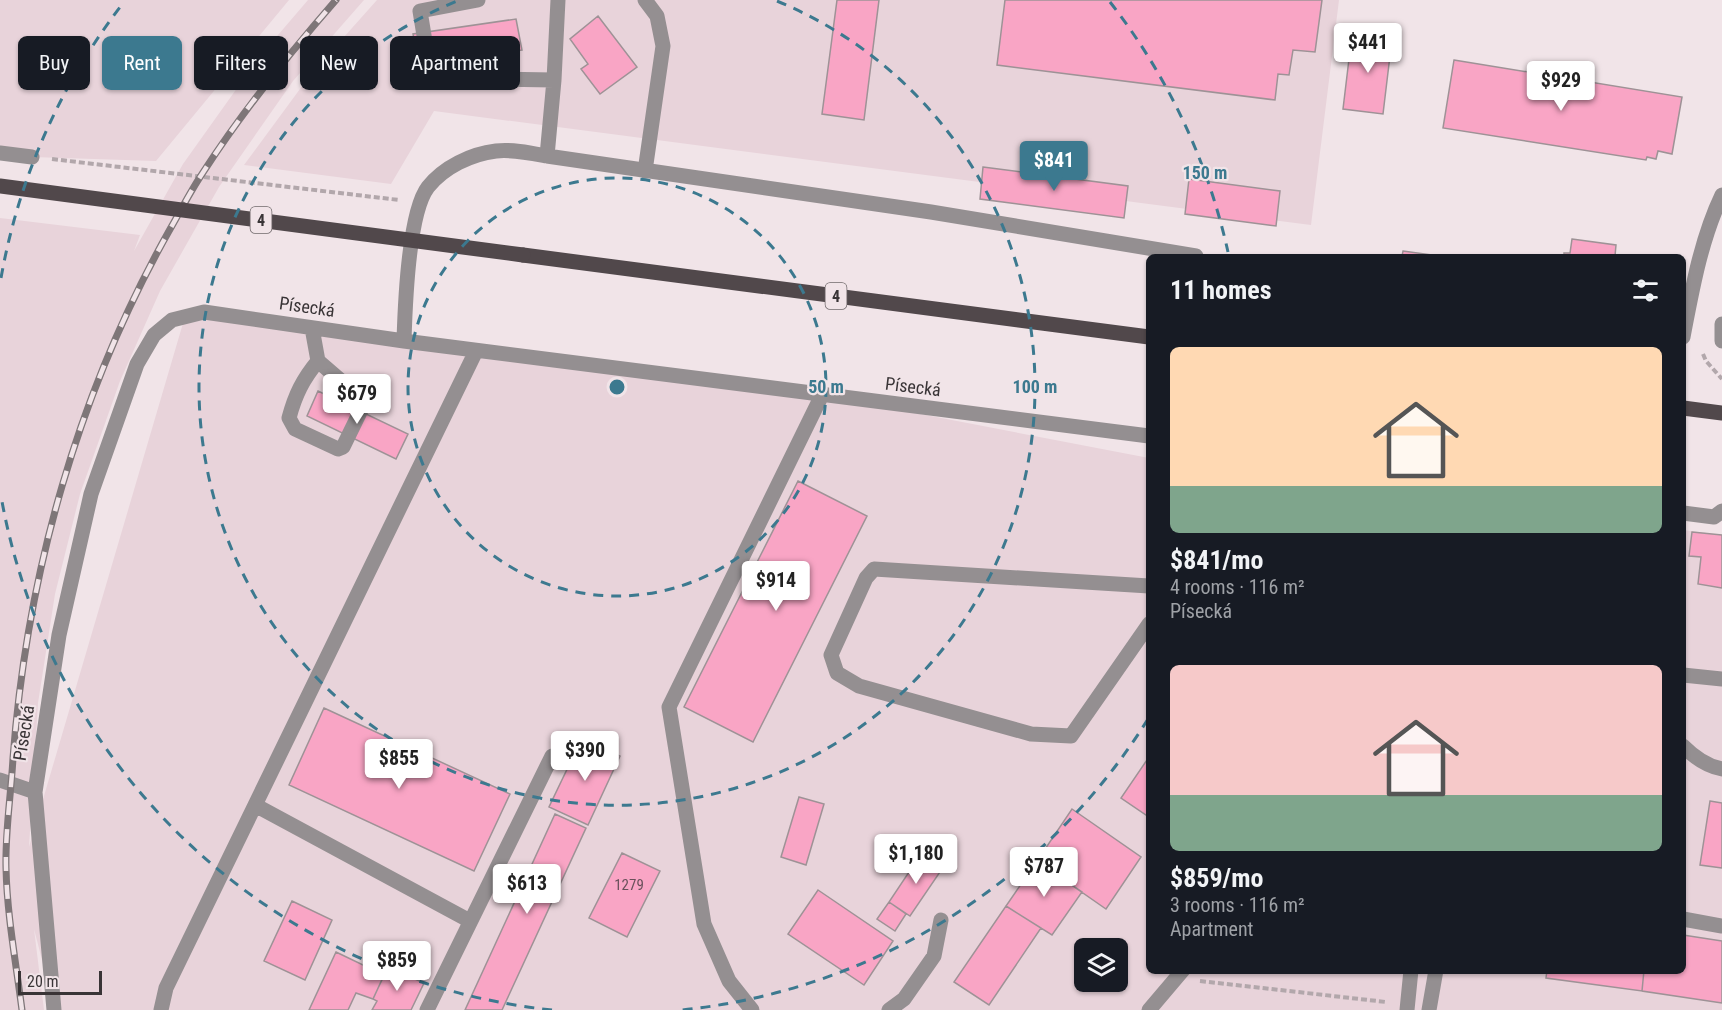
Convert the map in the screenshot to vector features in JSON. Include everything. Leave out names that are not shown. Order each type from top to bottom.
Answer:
[{"type":"main road","name":"4","points":[[0,186],[1146,337]]},
{"type":"main road","points":[[1686,408],[1722,414]]},
{"type":"street","points":[[478,0],[420,11],[431,78],[554,80]]},
{"type":"street","points":[[547,156],[558,0]]},
{"type":"street","points":[[645,0],[657,16],[663,46],[645,171]]},
{"type":"street","points":[[404,341],[406,273],[420,202],[427,188],[451,164],[496,151],[547,156],[862,202],[1184,254]]},
{"type":"street","points":[[0,153],[32,157]]},
{"type":"street","points":[[1686,327],[1717,224],[1722,195]]},
{"type":"street","name":"Písecká","points":[[54,1010],[35,792],[59,635],[91,494],[137,364],[154,335],[172,320],[204,312],[476,351],[1146,436]]},
{"type":"street","points":[[1722,324],[1722,341]]},
{"type":"street","points":[[312,328],[318,361],[362,399],[363,406],[343,447],[338,449],[295,429],[289,418],[295,395],[304,378],[318,361]]},
{"type":"street","points":[[161,1010],[166,988],[476,351]]},
{"type":"street","points":[[752,1010],[729,981],[704,924],[669,707],[822,395]]},
{"type":"street","points":[[1686,513],[1714,517],[1722,511]]},
{"type":"street","points":[[1146,586],[874,569],[866,578],[831,655],[837,673],[859,686],[1031,734],[1071,736],[1146,628]]},
{"type":"street","points":[[1686,675],[1722,679]]},
{"type":"street","points":[[1686,749],[1712,767],[1722,769]]},
{"type":"street","points":[[427,1010],[552,756]]},
{"type":"street","points":[[0,780],[35,792]]},
{"type":"street","points":[[255,805],[470,921]]},
{"type":"street","points":[[889,1010],[904,999],[934,956],[941,920]]},
{"type":"street","points":[[1686,920],[1722,926]]},
{"type":"street","points":[[1149,1010],[1181,974]]},
{"type":"street","points":[[1407,1007],[1411,974]]},
{"type":"street","points":[[1430,1010],[1435,974]]},
{"type":"path","points":[[32,157],[420,202]]},
{"type":"path","points":[[1181,974],[1407,1007]]},
{"type":"shaded area","points":[[0,0],[289,0],[259,36],[194,36],[194,90],[215,90],[156,161],[32,157],[0,152]]},
{"type":"shaded area","points":[[308,0],[364,0],[332,36],[300,36],[300,73],[288,88],[288,36],[277,36]]},
{"type":"shaded area","points":[[377,0],[1339,0],[1311,225],[434,111],[391,184],[244,165],[300,89],[378,90],[378,36],[345,36]]},
{"type":"shaded area","points":[[236,90],[287,90],[219,187],[160,291],[120,381],[80,494],[55,594],[38,703],[29,847],[186,313],[822,395],[1146,457],[1146,974],[1686,974],[1686,530],[1722,535],[1722,1010],[55,1010],[34,929],[44,1010],[0,1010],[0,218],[140,235],[134,251],[183,164]]},
{"type":"building","points":[[837,0],[879,0],[864,120],[822,114]]},
{"type":"building","points":[[1005,0],[1322,0],[1315,52],[1293,50],[1289,75],[1278,74],[1275,100],[997,65]]},
{"type":"building","points":[[598,16],[637,67],[600,94],[581,69],[588,64],[570,39]]},
{"type":"building","points":[[516,19],[519,36],[413,36],[413,34]]},
{"type":"building","points":[[1352,34],[1392,39],[1383,114],[1343,109]]},
{"type":"building","points":[[1454,60],[1682,97],[1672,154],[1658,151],[1656,159],[1647,157],[1646,160],[1443,128]]},
{"type":"building","points":[[983,167],[1128,186],[1124,218],[980,199]]},
{"type":"building","points":[[1189,179],[1280,191],[1276,226],[1185,214]]},
{"type":"building","points":[[1572,239],[1616,245],[1615,254],[1564,254],[1570,253]]},
{"type":"building","points":[[1403,251],[1425,254],[1402,254]]},
{"type":"building","points":[[318,391],[408,434],[396,459],[307,416]]},
{"type":"building","points":[[798,481],[867,516],[753,742],[684,707]]},
{"type":"building","points":[[1692,532],[1722,535],[1722,588],[1698,584],[1701,557],[1689,556]]},
{"type":"building","points":[[324,708],[510,794],[474,871],[289,785]]},
{"type":"building","points":[[582,738],[620,756],[588,825],[549,807]]},
{"type":"building","points":[[1146,761],[1146,815],[1121,798]]},
{"type":"building","points":[[799,797],[824,804],[806,865],[781,857]]},
{"type":"building","points":[[1710,801],[1722,803],[1722,868],[1700,865]]},
{"type":"building","points":[[1072,809],[1141,857],[1106,909],[1037,861]]},
{"type":"building","points":[[555,814],[586,828],[502,1010],[465,1010]]},
{"type":"building","points":[[622,853],[660,871],[627,937],[589,918]]},
{"type":"building","points":[[921,854],[942,869],[910,916],[889,902]]},
{"type":"building","points":[[1037,861],[1082,892],[1052,935],[1006,906]]},
{"type":"building","points":[[818,890],[893,941],[864,985],[788,934]]},
{"type":"building","points":[[292,901],[332,920],[305,980],[264,961]]},
{"type":"building","points":[[889,902],[906,914],[895,931],[877,919]]},
{"type":"building","points":[[1006,906],[1041,928],[989,1005],[954,982]]},
{"type":"building","points":[[1686,935],[1722,941],[1722,1003],[1642,991],[1644,974],[1686,974]]},
{"type":"building","points":[[336,952],[384,975],[373,999],[356,993],[348,1010],[309,1010]]},
{"type":"building","points":[[388,967],[424,983],[411,1010],[372,1010],[377,1001],[373,999]]},
{"type":"building","points":[[1546,974],[1644,974],[1642,991],[1546,978]]},
{"type":"railway","points":[[22,1010],[8,903],[7,827],[20,689],[30,620],[62,486],[83,420],[108,356],[137,293],[185,202],[249,106],[336,0]]}]
